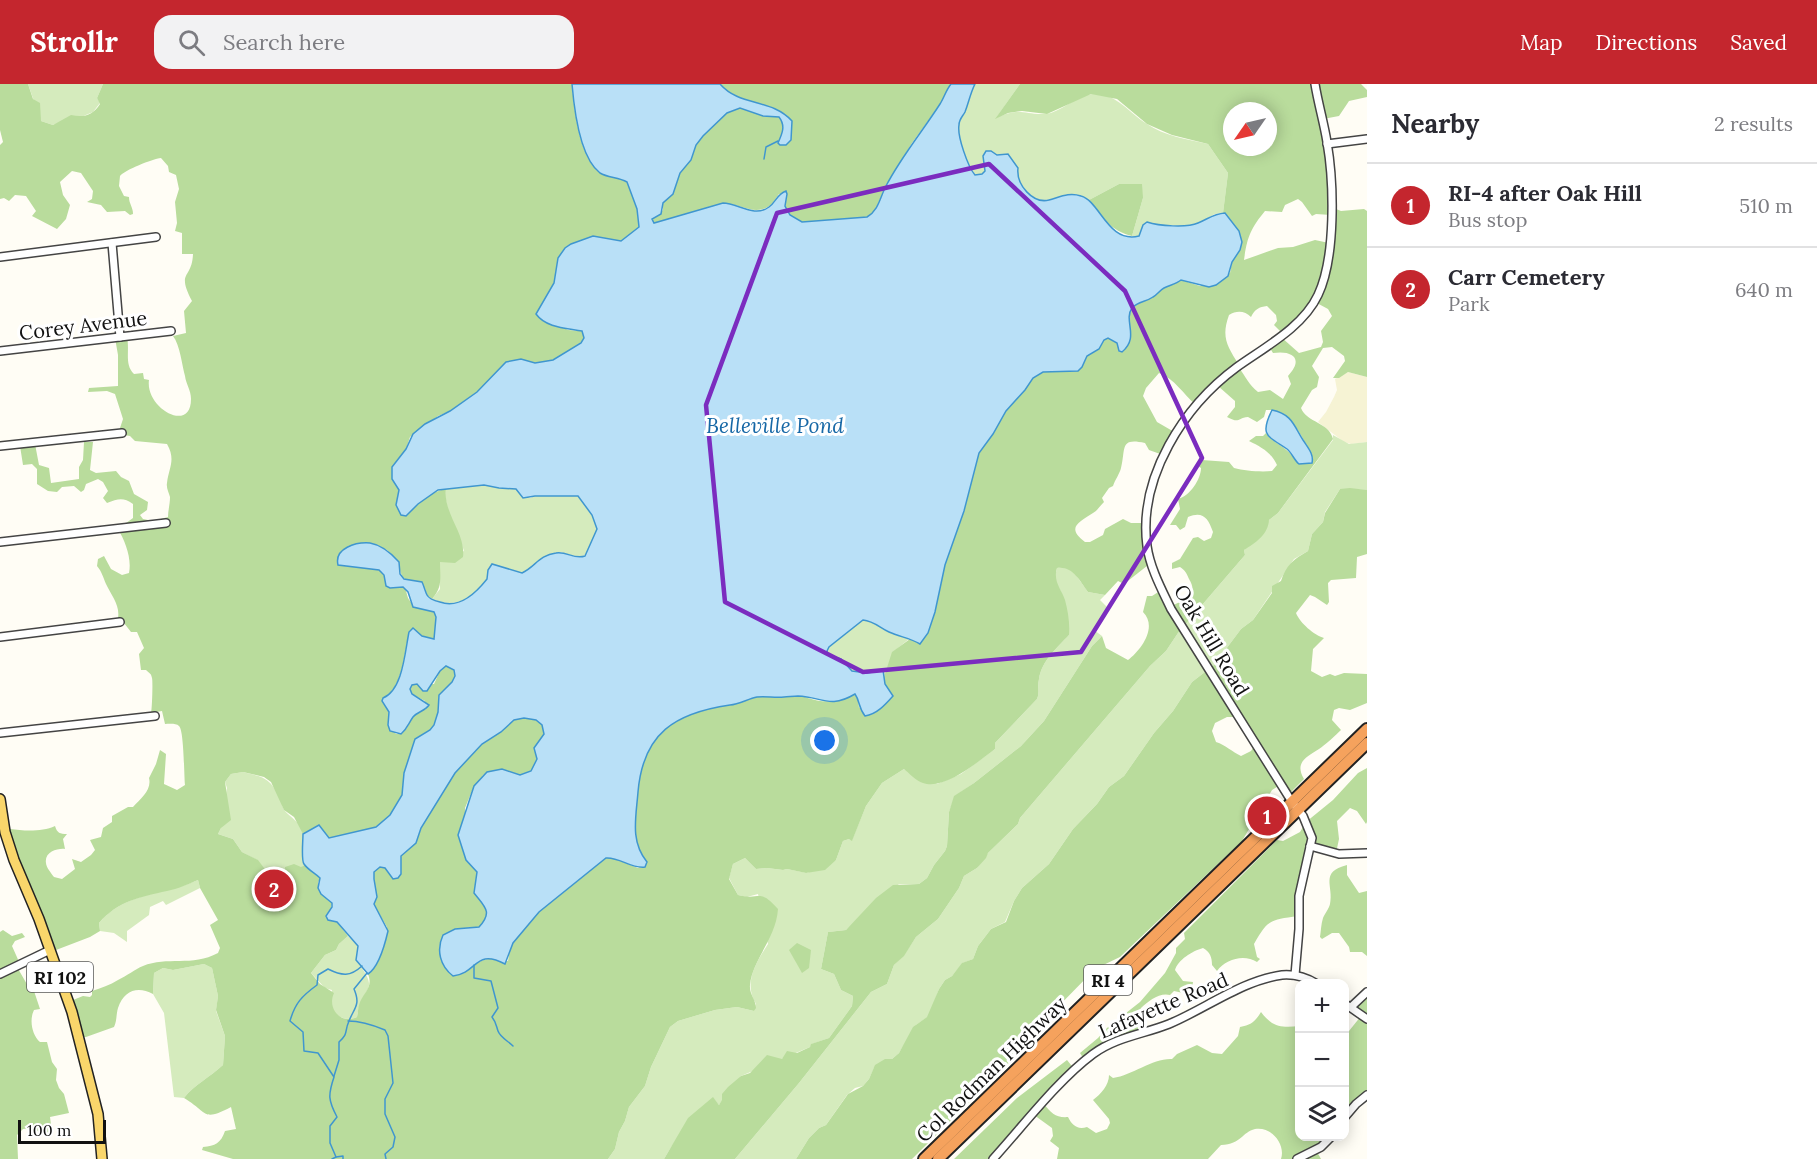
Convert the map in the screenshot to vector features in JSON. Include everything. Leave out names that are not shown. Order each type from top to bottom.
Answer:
[{"type":"highway","name":"Col Rodman Highway","points":[[938,1159],[1295,806],[1367,729]]},
{"type":"highway","name":"Col Rodman Highway","points":[[924,1159],[1295,806],[1367,743]]},
{"type":"main road","name":"RI 102","points":[[0,799],[3,833],[72,1012],[98,1114],[102,1159]]},
{"type":"street","name":"Oak Hill Road","points":[[1295,975],[1299,896],[1305,861],[1312,838],[1310,831],[1171,609],[1159,584],[1149,554],[1146,518],[1161,460],[1188,415],[1221,381],[1298,322],[1310,309],[1319,293],[1326,273],[1332,219],[1327,144],[1315,84]]},
{"type":"street","points":[[1327,144],[1367,139]]},
{"type":"street","points":[[0,257],[156,237]]},
{"type":"street","points":[[112,243],[120,337]]},
{"type":"street","name":"Corey Avenue","points":[[0,351],[171,331]]},
{"type":"street","points":[[0,446],[122,433]]},
{"type":"street","points":[[0,542],[166,523]]},
{"type":"street","points":[[0,637],[120,622]]},
{"type":"street","points":[[0,733],[155,716]]},
{"type":"street","points":[[1310,846],[1339,854],[1367,853]]},
{"type":"street","points":[[0,974],[50,950]]},
{"type":"street","name":"Lafayette Road","points":[[993,1159],[1068,1077],[1101,1049],[1125,1038],[1170,1024],[1260,981],[1281,975],[1295,975]]},
{"type":"street","points":[[1295,975],[1305,979]]},
{"type":"street","points":[[1349,1004],[1367,992]]},
{"type":"street","points":[[1349,1006],[1367,1019]]},
{"type":"street","points":[[1349,1112],[1367,1095]]},
{"type":"street","points":[[1296,1159],[1321,1147],[1328,1141]]},
{"type":"highlighted area","points":[[989,164],[1125,291],[1202,458],[1081,652],[863,672],[725,602],[706,405],[777,213]]},
{"type":"shaded area","points":[[1348,372],[1367,377],[1367,442],[1351,444],[1344,442],[1318,422],[1337,390],[1335,379]]},
{"type":"green space","points":[[0,84],[28,84],[33,99],[40,103],[41,121],[53,125],[71,115],[84,116],[94,111],[100,104],[97,98],[103,84],[572,84],[579,132],[587,156],[600,173],[627,182],[637,209],[639,227],[621,241],[593,236],[558,258],[554,283],[536,314],[568,330],[582,331],[584,338],[580,343],[555,359],[541,363],[525,360],[489,381],[477,392],[450,411],[438,416],[410,437],[406,449],[392,467],[392,479],[399,490],[396,505],[406,516],[429,496],[446,489],[448,507],[461,540],[463,557],[455,563],[440,562],[440,582],[436,595],[432,599],[427,595],[425,588],[406,580],[401,574],[399,562],[387,550],[369,543],[338,565],[379,570],[390,588],[403,586],[412,604],[434,612],[436,617],[434,640],[422,636],[413,628],[409,632],[399,679],[395,687],[383,698],[389,712],[388,725],[396,734],[405,730],[414,716],[426,709],[425,701],[412,694],[410,689],[412,685],[434,684],[440,671],[446,665],[454,670],[455,676],[452,682],[439,695],[438,712],[434,725],[415,739],[404,773],[402,795],[390,815],[376,827],[329,838],[319,825],[303,834],[294,817],[284,810],[271,782],[264,777],[243,772],[231,774],[225,782],[231,820],[221,828],[218,834],[233,839],[242,852],[258,860],[276,884],[285,883],[285,867],[294,864],[301,867],[305,865],[320,878],[318,883],[321,894],[332,903],[328,920],[336,921],[348,936],[336,950],[325,955],[311,973],[320,984],[334,993],[332,1004],[336,1014],[345,1019],[357,1017],[360,1002],[369,986],[368,974],[379,960],[385,940],[387,927],[373,903],[374,872],[380,867],[385,868],[393,879],[398,878],[401,874],[401,856],[416,843],[421,828],[455,773],[482,744],[514,720],[524,718],[536,720],[542,725],[544,734],[535,748],[537,758],[531,771],[520,775],[502,769],[483,775],[474,786],[465,808],[466,860],[477,872],[474,893],[486,910],[486,917],[479,927],[455,929],[460,975],[482,960],[508,961],[513,943],[539,912],[606,858],[613,858],[638,868],[647,862],[638,846],[635,829],[641,772],[655,741],[665,729],[678,720],[710,709],[760,697],[798,696],[829,701],[855,694],[859,708],[885,684],[884,677],[892,652],[910,639],[913,640],[935,612],[945,565],[964,511],[979,453],[1006,411],[1033,378],[1043,372],[1078,371],[1087,356],[1099,349],[1104,340],[1108,338],[1117,343],[1119,351],[1122,352],[1129,340],[1130,313],[1137,304],[1181,280],[1200,286],[1230,273],[1232,262],[1240,250],[1223,213],[1228,173],[1208,144],[1172,135],[1147,124],[1117,99],[1091,94],[1047,114],[1022,111],[1008,113],[995,119],[1020,84],[1361,84],[1367,90],[1367,97],[1349,101],[1339,116],[1323,119],[1331,207],[1341,211],[1364,209],[1367,211],[1367,377],[1348,372],[1339,378],[1333,378],[1345,361],[1344,356],[1332,347],[1323,348],[1312,366],[1319,377],[1317,387],[1312,390],[1301,408],[1308,417],[1327,429],[1333,439],[1278,513],[1269,520],[1264,534],[1244,550],[1245,555],[1178,633],[1166,651],[1150,666],[1020,818],[1018,824],[988,853],[977,868],[964,876],[959,888],[938,919],[916,937],[904,956],[894,965],[887,984],[871,992],[735,1159],[664,1159],[688,1118],[713,1097],[719,1105],[722,1094],[728,1087],[741,1076],[750,1073],[767,1055],[782,1059],[787,1051],[797,1053],[810,1047],[811,1044],[829,1038],[852,1006],[853,996],[841,990],[834,974],[821,969],[828,932],[846,930],[876,898],[893,885],[919,884],[927,878],[947,846],[949,812],[954,796],[1021,746],[1044,721],[1092,646],[1102,636],[1106,648],[1128,660],[1146,638],[1149,624],[1143,612],[1147,596],[1152,596],[1163,589],[1172,606],[1189,596],[1192,584],[1180,567],[1172,569],[1172,563],[1180,559],[1193,538],[1198,537],[1204,541],[1211,538],[1213,532],[1207,520],[1201,515],[1188,517],[1185,527],[1180,530],[1176,525],[1170,525],[1180,509],[1178,499],[1191,491],[1197,482],[1201,472],[1198,466],[1202,460],[1229,462],[1234,468],[1243,470],[1272,471],[1277,465],[1269,453],[1249,441],[1256,436],[1263,436],[1266,433],[1295,460],[1312,454],[1289,419],[1275,411],[1266,410],[1264,417],[1257,422],[1248,417],[1234,420],[1227,417],[1235,407],[1235,401],[1218,386],[1196,405],[1174,383],[1159,373],[1146,388],[1143,396],[1157,422],[1176,433],[1163,455],[1149,450],[1145,443],[1127,443],[1113,486],[1102,498],[1104,502],[1096,511],[1079,522],[1075,529],[1079,537],[1085,542],[1090,542],[1103,535],[1105,529],[1123,519],[1131,523],[1146,523],[1152,562],[1124,584],[1118,581],[1105,595],[1088,592],[1071,572],[1057,568],[1057,581],[1068,613],[1069,635],[1043,666],[1037,699],[995,743],[995,749],[961,774],[941,783],[931,784],[915,779],[904,769],[882,783],[866,806],[852,841],[849,839],[843,841],[836,860],[825,870],[806,873],[787,869],[756,869],[745,858],[733,864],[729,879],[738,895],[763,896],[778,909],[773,930],[752,976],[750,988],[756,1008],[754,1011],[737,1007],[715,1010],[678,1021],[670,1027],[651,1067],[645,1086],[629,1107],[615,1149],[608,1159],[233,1159],[202,1150],[203,1147],[217,1143],[225,1131],[236,1129],[231,1107],[210,1115],[184,1098],[223,1065],[225,1036],[216,1010],[218,996],[212,968],[204,964],[173,970],[163,968],[154,973],[153,994],[142,990],[132,991],[124,997],[118,1008],[114,1027],[86,1037],[82,1037],[73,1003],[73,1000],[83,996],[90,997],[92,991],[143,966],[161,962],[199,960],[218,953],[220,948],[210,925],[218,920],[198,880],[122,905],[99,923],[100,931],[56,950],[16,855],[10,832],[10,829],[27,831],[55,826],[59,833],[67,834],[63,839],[65,849],[52,852],[46,859],[47,866],[54,877],[62,879],[75,869],[72,859],[81,862],[95,850],[90,840],[101,837],[103,828],[112,822],[112,816],[128,807],[133,807],[145,794],[160,750],[166,754],[164,784],[177,790],[185,785],[181,729],[176,724],[165,724],[162,711],[151,713],[152,678],[146,670],[141,670],[139,654],[144,648],[137,632],[131,632],[124,623],[117,622],[117,607],[97,566],[98,559],[104,556],[111,569],[122,575],[129,573],[130,561],[118,529],[133,518],[133,504],[120,499],[107,503],[103,498],[108,491],[103,482],[98,479],[86,484],[81,492],[74,486],[62,487],[57,492],[48,491],[37,484],[37,469],[32,464],[23,465],[20,446],[35,444],[39,465],[49,468],[51,483],[79,479],[84,442],[93,442],[90,470],[96,473],[116,471],[129,481],[134,494],[148,502],[147,510],[140,515],[143,519],[153,521],[168,517],[170,497],[167,485],[171,455],[167,444],[135,441],[130,436],[118,434],[123,419],[115,394],[107,391],[88,392],[89,388],[118,386],[118,355],[115,338],[127,337],[129,366],[134,374],[143,373],[144,379],[149,380],[154,400],[168,413],[177,416],[184,415],[189,409],[190,393],[173,336],[186,333],[184,311],[192,301],[185,279],[193,254],[182,254],[182,233],[175,231],[177,223],[175,202],[179,189],[176,175],[169,172],[168,166],[161,158],[139,165],[120,176],[119,186],[124,196],[129,197],[133,214],[130,215],[125,211],[107,212],[101,205],[87,202],[92,199],[93,191],[81,173],[72,171],[60,182],[63,195],[70,205],[66,219],[57,229],[32,216],[36,211],[26,196],[15,195],[9,201],[4,198],[0,199],[0,145],[3,142],[0,130]],"holes":[[[1298,199],[1312,216],[1331,215],[1329,243],[1315,240],[1293,247],[1278,248],[1244,260],[1250,233],[1265,211],[1282,212],[1285,205]],[[1315,302],[1328,309],[1332,316],[1321,331],[1323,342],[1321,347],[1299,353],[1281,337],[1268,345],[1273,353],[1291,354],[1296,360],[1288,376],[1291,384],[1283,399],[1270,390],[1258,392],[1239,368],[1228,347],[1225,335],[1229,315],[1241,312],[1251,317],[1258,309],[1267,306],[1276,315],[1277,321],[1274,325],[1282,333]]]},
{"type":"green space","points":[[28,84],[103,84],[97,98],[100,103],[93,112],[53,125],[41,121]]},
{"type":"green space","points":[[720,84],[951,84],[941,103],[912,143],[885,187],[874,213],[867,217],[802,222],[790,215],[785,206],[787,194],[779,194],[770,205],[763,209],[753,210],[731,204],[721,204],[654,223],[652,219],[663,210],[663,203],[673,194],[680,173],[691,160],[696,145],[727,113],[740,108],[763,116],[779,117],[782,122],[782,134],[792,122],[775,109],[737,96]]},
{"type":"green space","points":[[975,84],[1020,84],[996,118],[1017,112],[1051,113],[1086,95],[1101,95],[1122,104],[1147,124],[1161,131],[1208,144],[1228,173],[1223,213],[1215,214],[1187,227],[1143,225],[1139,236],[1132,236],[1143,198],[1119,184],[1089,200],[1074,195],[1041,200],[1029,193],[1014,173],[996,156],[983,156],[985,171],[976,175],[961,144],[959,130],[960,121]]},
{"type":"green space","points":[[1119,184],[1142,184],[1143,198],[1132,236],[1112,227],[1089,200]]},
{"type":"green space","points":[[1333,435],[1349,444],[1367,442],[1367,490],[1340,489],[1325,512],[1323,522],[1312,534],[1308,551],[1294,559],[1253,620],[1241,629],[1214,665],[1192,682],[1124,776],[1109,787],[1097,804],[1073,829],[1049,864],[1022,888],[1005,922],[991,929],[978,946],[973,959],[963,963],[952,976],[945,980],[939,989],[929,1016],[916,1025],[899,1053],[874,1068],[863,1086],[855,1088],[847,1095],[826,1125],[819,1128],[809,1138],[796,1159],[735,1159],[871,992],[887,984],[894,965],[916,937],[938,919],[959,888],[964,876],[977,868],[988,853],[1018,824],[1020,818],[1150,666],[1166,651],[1178,633],[1245,555],[1244,550],[1269,520],[1278,513],[1333,440]]},
{"type":"green space","points":[[484,485],[516,489],[530,498],[578,496],[592,515],[597,529],[589,550],[582,556],[561,552],[532,565],[530,570],[522,573],[492,565],[488,570],[487,579],[469,597],[449,603],[432,599],[440,589],[439,561],[464,551],[449,513],[446,489]]},
{"type":"green space","points":[[1340,489],[1367,490],[1367,554],[1357,557],[1356,578],[1331,580],[1328,583],[1329,602],[1327,605],[1310,595],[1296,613],[1308,628],[1324,638],[1313,649],[1311,671],[1322,677],[1344,673],[1367,674],[1367,703],[1350,710],[1339,708],[1334,710],[1332,720],[1341,730],[1303,761],[1300,768],[1304,779],[1288,795],[1280,785],[1272,790],[1242,841],[1120,957],[1095,969],[1048,1017],[1042,1030],[912,1159],[796,1159],[809,1138],[819,1128],[826,1125],[848,1094],[863,1086],[869,1079],[875,1065],[885,1059],[892,1059],[899,1053],[913,1027],[927,1017],[945,980],[952,976],[962,963],[973,959],[978,946],[991,929],[1006,922],[1022,888],[1049,864],[1073,829],[1097,804],[1109,787],[1124,776],[1192,682],[1214,665],[1241,629],[1253,620],[1272,593],[1272,586],[1281,581],[1291,563],[1308,551],[1312,534],[1323,522],[1325,513]],"holes":[[[1227,717],[1238,717],[1255,745],[1251,751],[1241,756],[1216,742],[1212,731],[1215,723]]]},
{"type":"green space","points":[[1065,567],[1073,571],[1088,592],[1105,595],[1100,600],[1108,608],[1094,630],[1102,636],[1092,646],[1044,721],[1021,746],[955,796],[949,812],[947,846],[927,878],[919,884],[899,884],[846,930],[828,932],[821,969],[834,974],[841,990],[853,996],[852,1006],[829,1038],[741,1076],[719,1105],[713,1098],[699,1112],[680,1134],[664,1159],[608,1159],[615,1149],[629,1107],[645,1086],[651,1067],[670,1027],[678,1021],[715,1010],[737,1007],[754,1011],[756,1004],[752,996],[751,981],[768,944],[758,894],[747,897],[738,895],[729,878],[733,864],[745,858],[756,869],[787,869],[807,873],[836,860],[843,841],[852,840],[866,806],[882,783],[904,769],[937,784],[961,774],[995,749],[995,743],[1037,699],[1043,666],[1069,635],[1061,591],[1056,584],[1055,577],[1057,568]]},
{"type":"green space","points":[[863,620],[874,622],[886,631],[909,639],[893,652],[884,677],[883,670],[867,673],[852,671],[841,659],[828,655],[826,651]]},
{"type":"green space","points":[[1367,768],[1366,824],[1357,811],[1350,808],[1337,821],[1339,839],[1336,853],[1311,848],[1298,916],[1275,920],[1266,926],[1254,944],[1257,957],[1260,959],[1257,962],[1247,958],[1236,959],[1225,963],[1217,971],[1212,965],[1210,955],[1203,948],[1190,954],[1182,959],[1175,970],[1183,981],[1193,982],[1192,989],[1183,993],[1174,991],[1170,995],[1158,996],[1151,1000],[1141,1008],[1147,1030],[1112,1043],[1085,1061],[1080,1053],[1140,1002],[1165,973],[1176,953],[1176,948],[1185,939],[1184,933],[1277,840],[1283,841],[1300,832],[1306,822],[1333,800],[1358,773]]},
{"type":"green space","points":[[243,772],[269,782],[280,798],[285,811],[302,829],[305,865],[285,867],[285,883],[276,884],[257,860],[242,852],[233,839],[218,834],[227,788],[225,782],[231,774]]},
{"type":"green space","points":[[1347,865],[1347,875],[1359,893],[1367,891],[1367,956],[1362,952],[1350,952],[1339,933],[1332,933],[1322,939],[1320,937],[1323,918],[1330,904],[1330,876],[1338,868]]},
{"type":"green space","points":[[198,880],[200,888],[166,905],[163,901],[150,907],[149,915],[127,931],[127,942],[114,933],[100,931],[99,923],[121,905]]},
{"type":"green space","points":[[3,930],[12,936],[22,933],[25,937],[15,941],[12,946],[20,964],[17,967],[28,986],[33,988],[40,1009],[34,1010],[32,1014],[33,1031],[40,1042],[47,1042],[52,1062],[57,1069],[56,1080],[64,1094],[69,1113],[50,1117],[52,1132],[40,1133],[34,1128],[23,1129],[17,1135],[18,1159],[0,1159],[0,932]]},
{"type":"green space","points":[[348,936],[358,946],[356,960],[368,978],[369,984],[359,1006],[357,1017],[350,1019],[342,1018],[335,1013],[331,1004],[332,990],[325,988],[311,973],[325,955],[336,950]]},
{"type":"green space","points":[[797,943],[811,950],[809,968],[802,973],[789,950]]},
{"type":"green space","points":[[204,964],[212,968],[218,996],[216,1011],[225,1036],[223,1065],[184,1098],[174,1097],[164,1013],[153,994],[154,973],[163,968],[173,970]]},
{"type":"green space","points":[[1367,992],[1367,1096],[1349,1114],[1349,1031],[1361,1016],[1353,1010]]},
{"type":"green space","points":[[1261,1012],[1273,1024],[1295,1026],[1295,1141],[1327,1141],[1316,1150],[1321,1159],[1281,1159],[1281,1148],[1276,1137],[1267,1130],[1255,1129],[1238,1140],[1221,1145],[1208,1159],[1057,1159],[1059,1148],[1050,1141],[1053,1136],[1052,1128],[1034,1115],[992,1159],[954,1159],[1017,1098],[1067,1060],[1075,1070],[1044,1104],[1054,1114],[1068,1117],[1075,1126],[1087,1127],[1096,1133],[1107,1129],[1110,1123],[1093,1100],[1104,1089],[1109,1075],[1113,1078],[1158,1061],[1172,1059],[1177,1054],[1197,1045],[1212,1053],[1222,1054],[1238,1036],[1240,1027],[1257,1018]]},
{"type":"water","name":"Belleville Pond","points":[[572,84],[720,84],[737,96],[775,109],[792,121],[791,140],[786,145],[780,145],[778,143],[783,127],[779,117],[763,116],[740,108],[727,113],[696,145],[691,160],[680,173],[673,194],[663,203],[661,214],[652,219],[654,223],[723,203],[752,211],[763,210],[786,191],[785,206],[790,215],[802,222],[867,217],[877,207],[892,175],[951,84],[975,84],[960,121],[959,130],[964,151],[975,175],[985,171],[983,156],[986,151],[997,155],[1008,154],[1018,168],[1023,187],[1032,196],[1049,200],[1077,195],[1088,199],[1105,221],[1120,234],[1128,237],[1139,236],[1143,225],[1147,222],[1187,226],[1225,213],[1239,231],[1242,242],[1228,276],[1216,285],[1209,287],[1181,280],[1150,299],[1137,304],[1132,308],[1129,318],[1130,341],[1122,352],[1119,351],[1117,343],[1108,338],[1104,340],[1099,349],[1087,356],[1078,371],[1043,372],[1033,378],[1006,411],[979,453],[964,511],[945,565],[935,612],[928,633],[920,644],[863,620],[827,651],[828,655],[841,659],[852,671],[867,673],[883,670],[885,684],[893,696],[881,709],[865,716],[855,694],[839,701],[798,696],[760,697],[710,709],[678,720],[665,729],[655,741],[641,772],[635,829],[638,846],[647,862],[645,867],[606,858],[539,912],[513,943],[505,964],[495,960],[482,960],[467,971],[453,976],[440,957],[443,935],[455,929],[479,927],[486,917],[484,906],[474,893],[477,872],[466,860],[458,835],[474,786],[487,772],[502,769],[520,775],[531,771],[537,759],[534,748],[544,734],[542,725],[536,720],[524,718],[514,720],[482,744],[455,773],[421,828],[416,843],[401,856],[401,874],[398,878],[393,879],[385,868],[380,867],[374,872],[377,897],[374,904],[388,931],[378,961],[368,974],[356,960],[358,946],[337,922],[328,920],[326,916],[332,903],[321,894],[318,888],[320,878],[303,862],[303,834],[319,825],[329,838],[376,827],[390,815],[402,795],[404,773],[415,739],[434,725],[438,712],[439,695],[455,676],[454,670],[446,666],[427,691],[423,691],[417,684],[412,685],[410,689],[412,694],[429,705],[413,717],[401,734],[390,731],[389,712],[382,701],[390,694],[399,679],[409,632],[413,628],[422,636],[434,639],[436,617],[434,612],[413,607],[408,592],[403,587],[386,586],[384,575],[379,570],[338,565],[339,554],[347,547],[359,544],[370,543],[378,546],[399,562],[400,574],[404,579],[422,582],[429,598],[447,604],[461,601],[478,589],[487,579],[488,570],[492,564],[522,573],[550,554],[585,556],[597,529],[592,515],[578,496],[523,498],[516,489],[484,485],[438,490],[406,516],[401,515],[396,505],[399,490],[392,479],[392,467],[406,449],[413,434],[477,392],[506,362],[521,359],[535,363],[553,360],[581,343],[584,338],[582,331],[551,325],[536,314],[554,283],[558,258],[571,244],[593,236],[621,241],[639,227],[637,209],[627,182],[600,173],[587,156],[579,132]]},
{"type":"water","points":[[1272,410],[1284,414],[1292,421],[1310,451],[1312,463],[1299,464],[1289,451],[1270,438],[1266,425]]},
{"type":"waterway","points":[[764,159],[766,147],[778,141]]},
{"type":"waterway","points":[[474,965],[474,978],[491,981],[498,1008],[492,1017],[499,1033],[513,1046]]},
{"type":"waterway","points":[[332,1159],[336,1157],[330,1143],[330,1126],[337,1117],[330,1097],[334,1077],[318,1053],[304,1051],[303,1032],[290,1021],[300,1000],[317,985],[318,975],[328,969],[350,974],[362,966]]},
{"type":"waterway","points":[[334,1076],[339,1060],[339,1042],[345,1034],[357,1003],[354,989],[367,973]]},
{"type":"waterway","points":[[348,1021],[376,1026],[385,1030],[388,1036],[393,1083],[385,1099],[385,1114],[395,1137],[393,1147],[385,1154],[386,1159]]},
{"type":"waterway","points":[[336,1157],[343,1156],[343,1159]]},
{"type":"place","name":"RI-4 after Oak Hill","points":[[1267,816]]},
{"type":"place","name":"Carr Cemetery","points":[[274,889]]}]
